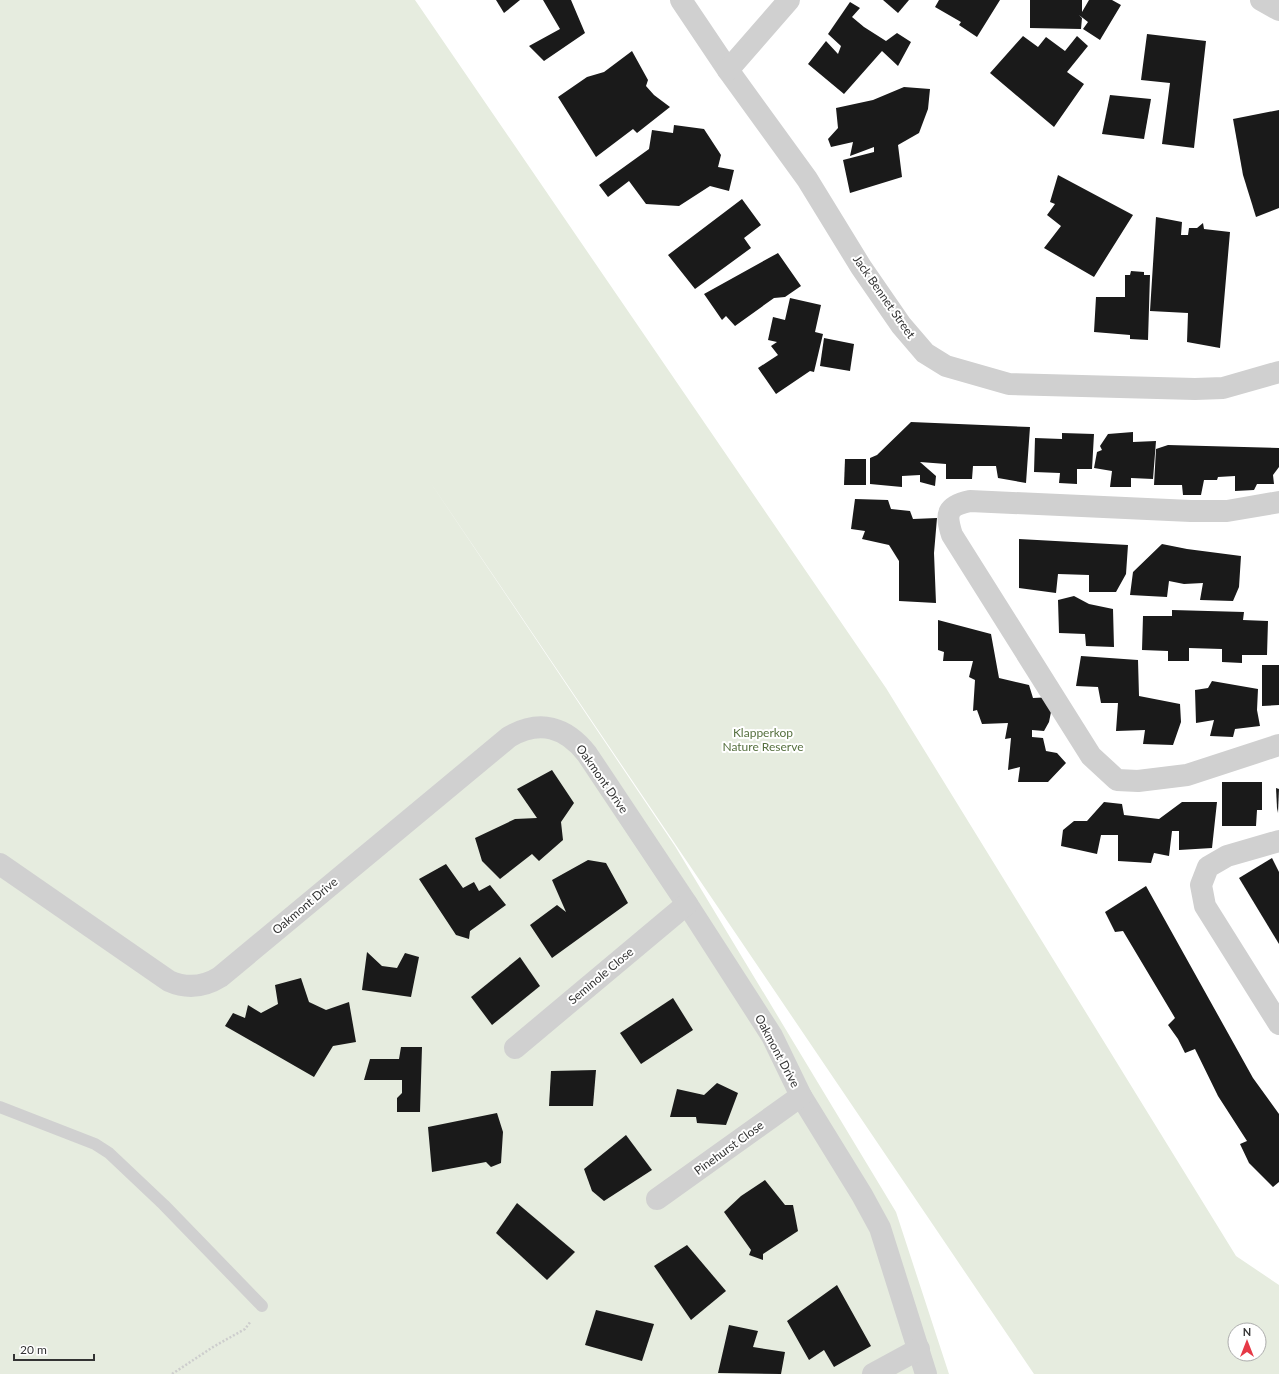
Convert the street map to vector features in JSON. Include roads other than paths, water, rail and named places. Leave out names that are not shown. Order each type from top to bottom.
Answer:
[{"type":"street","name":"Jack Bennet Street","points":[[681,0],[728,70],[807,180],[900,325],[925,353],[946,366],[1008,384],[1196,389],[1223,388],[1279,372]]},
{"type":"street","points":[[728,70],[789,0]]},
{"type":"street","points":[[1261,0],[1279,10]]},
{"type":"street","points":[[1279,502],[1227,511],[1191,512],[970,501],[956,504],[950,509],[948,516],[952,535],[1091,756],[1117,780],[1138,781],[1187,775],[1279,746]]},
{"type":"street","name":"Oakmont Drive","points":[[0,864],[169,981],[189,986],[204,984],[220,977],[509,737],[517,732],[547,727],[562,731],[583,749],[687,904],[772,1036],[801,1096],[862,1195],[880,1228],[926,1374]]},
{"type":"street","points":[[1279,841],[1227,856],[1208,867],[1201,885],[1205,906],[1279,1024]]},
{"type":"street","name":"Seminole Close","points":[[515,1048],[687,904]]},
{"type":"street","name":"Pinehurst Close","points":[[657,1200],[801,1096]]},
{"type":"street","points":[[873,1374],[919,1349]]},
{"type":"lane","points":[[0,1107],[95,1144],[109,1153],[164,1205],[262,1306]]},
{"type":"park label","name":"Klapperkop Nature Reserve","points":[[763,740]]}]
